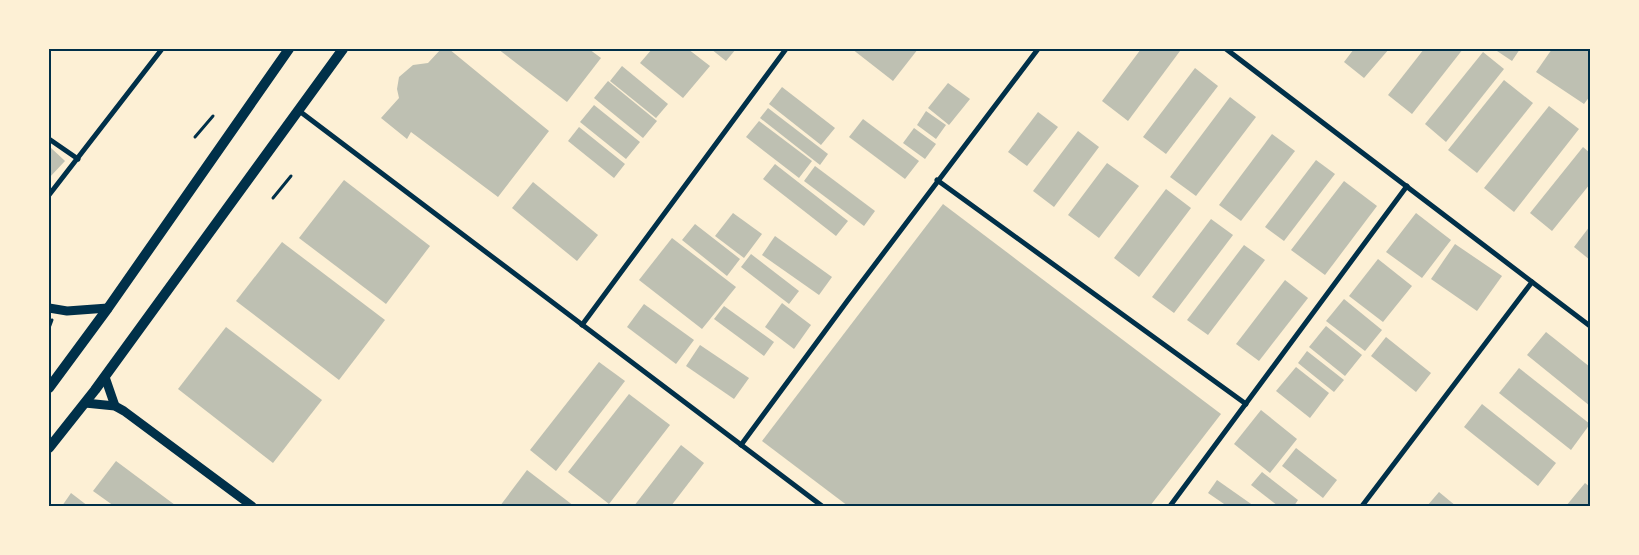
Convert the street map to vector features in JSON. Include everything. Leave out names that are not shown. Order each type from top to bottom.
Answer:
[{"type":"main road","points":[[49,388],[108,308],[288,49]]},
{"type":"main road","points":[[49,448],[105,377],[343,49]]},
{"type":"street","points":[[49,195],[162,49]]},
{"type":"street","points":[[582,325],[786,49]]},
{"type":"street","points":[[742,445],[937,180],[1038,49]]},
{"type":"street","points":[[1226,49],[1590,326]]},
{"type":"street","points":[[298,110],[822,506]]},
{"type":"street","points":[[49,139],[78,159]]},
{"type":"street","points":[[937,180],[1246,404]]},
{"type":"street","points":[[1170,506],[1407,186]]},
{"type":"street","points":[[1362,506],[1532,282]]},
{"type":"street","points":[[49,308],[66,311],[108,308]]},
{"type":"street","points":[[105,377],[115,406]]},
{"type":"street","points":[[85,402],[115,406],[185,454],[252,506]]},
{"type":"path","points":[[195,137],[212,116]]},
{"type":"path","points":[[273,198],[291,176]]},
{"type":"building","points":[[441,49],[449,49],[549,131],[498,197],[411,132],[407,139],[381,118],[399,98],[397,89],[399,77],[413,65],[428,63]]},
{"type":"building","points":[[498,49],[589,49],[601,58],[567,102]]},
{"type":"building","points":[[652,49],[688,49],[710,66],[683,98],[640,63]]},
{"type":"building","points":[[711,49],[736,49],[726,61]]},
{"type":"building","points":[[852,49],[918,49],[893,81]]},
{"type":"building","points":[[1141,49],[1177,49],[1180,51],[1128,121],[1102,101]]},
{"type":"building","points":[[1354,49],[1389,49],[1364,78],[1344,62]]},
{"type":"building","points":[[1424,49],[1463,49],[1412,114],[1388,95]]},
{"type":"building","points":[[1494,49],[1520,49],[1512,61]]},
{"type":"building","points":[[1552,49],[1590,49],[1590,96],[1584,104],[1536,72]]},
{"type":"building","points":[[1483,52],[1504,69],[1446,142],[1425,124]]},
{"type":"building","points":[[622,66],[668,104],[656,118],[610,81]]},
{"type":"building","points":[[1195,68],[1218,86],[1166,154],[1143,137]]},
{"type":"building","points":[[1504,80],[1533,103],[1477,173],[1448,150]]},
{"type":"building","points":[[608,81],[657,121],[643,138],[594,98]]},
{"type":"building","points":[[948,83],[970,99],[949,125],[928,108]]},
{"type":"building","points":[[782,87],[835,128],[821,145],[769,104]]},
{"type":"building","points":[[1230,97],[1256,117],[1196,196],[1170,177]]},
{"type":"building","points":[[594,105],[640,142],[626,159],[580,122]]},
{"type":"building","points":[[1549,106],[1579,129],[1514,212],[1484,188]]},
{"type":"building","points":[[768,108],[828,154],[820,165],[760,118]]},
{"type":"building","points":[[926,111],[946,125],[936,139],[917,125]]},
{"type":"building","points":[[1038,112],[1058,127],[1027,166],[1008,152]]},
{"type":"building","points":[[863,119],[919,161],[905,179],[849,137]]},
{"type":"building","points":[[759,121],[812,161],[799,178],[746,137]]},
{"type":"building","points":[[579,127],[625,164],[614,178],[568,141]]},
{"type":"building","points":[[914,128],[936,144],[925,159],[903,143]]},
{"type":"building","points":[[1078,131],[1099,147],[1054,207],[1033,191]]},
{"type":"building","points":[[1272,134],[1295,151],[1241,221],[1219,205]]},
{"type":"building","points":[[49,146],[65,161],[49,178]]},
{"type":"building","points":[[1583,147],[1590,153],[1590,184],[1552,231],[1530,213]]},
{"type":"building","points":[[1316,160],[1335,174],[1284,241],[1265,227]]},
{"type":"building","points":[[1107,163],[1139,186],[1099,238],[1068,215]]},
{"type":"building","points":[[775,164],[848,221],[836,236],[763,179]]},
{"type":"building","points":[[815,166],[875,211],[864,226],[804,181]]},
{"type":"building","points":[[344,180],[430,246],[386,304],[299,238]]},
{"type":"building","points":[[1344,181],[1377,206],[1325,275],[1291,250]]},
{"type":"building","points":[[533,182],[598,235],[577,261],[512,208]]},
{"type":"building","points":[[1166,189],[1191,208],[1139,277],[1114,258]]},
{"type":"building","points":[[943,204],[1221,414],[1150,506],[848,506],[762,441]]},
{"type":"building","points":[[733,213],[762,234],[744,258],[715,236]]},
{"type":"building","points":[[1416,213],[1451,240],[1422,278],[1386,252]]},
{"type":"building","points":[[1211,219],[1233,235],[1174,313],[1152,297]]},
{"type":"building","points":[[695,224],[740,259],[727,276],[682,240]]},
{"type":"building","points":[[1590,226],[1590,260],[1574,247]]},
{"type":"building","points":[[775,236],[832,277],[819,295],[762,255]]},
{"type":"building","points":[[672,238],[736,287],[702,329],[639,280]]},
{"type":"building","points":[[282,242],[385,320],[339,380],[236,301]]},
{"type":"building","points":[[1455,244],[1502,276],[1477,311],[1431,279]]},
{"type":"building","points":[[1244,245],[1265,260],[1208,335],[1187,320]]},
{"type":"building","points":[[751,254],[799,291],[789,304],[741,267]]},
{"type":"building","points":[[1378,259],[1412,286],[1383,322],[1349,296]]},
{"type":"building","points":[[1285,280],[1308,298],[1259,361],[1236,344]]},
{"type":"building","points":[[1344,299],[1382,330],[1365,351],[1326,321]]},
{"type":"building","points":[[782,303],[811,325],[794,349],[765,327]]},
{"type":"building","points":[[644,304],[694,340],[676,364],[627,327]]},
{"type":"building","points":[[724,306],[774,342],[764,356],[714,319]]},
{"type":"building","points":[[1326,326],[1362,355],[1345,376],[1309,347]]},
{"type":"building","points":[[226,327],[322,400],[273,463],[178,389]]},
{"type":"building","points":[[1546,332],[1590,367],[1590,406],[1527,355]]},
{"type":"building","points":[[1386,337],[1431,373],[1416,392],[1371,356]]},
{"type":"building","points":[[700,345],[749,378],[734,399],[686,366]]},
{"type":"building","points":[[1307,351],[1344,380],[1334,392],[1298,363]]},
{"type":"building","points":[[599,362],[625,381],[556,471],[530,450]]},
{"type":"building","points":[[1296,367],[1329,393],[1310,418],[1276,391]]},
{"type":"building","points":[[1519,368],[1590,424],[1571,450],[1499,393]]},
{"type":"building","points":[[629,394],[670,425],[609,504],[568,472]]},
{"type":"building","points":[[1482,404],[1556,463],[1538,486],[1464,427]]},
{"type":"building","points":[[1261,410],[1297,439],[1270,473],[1234,444]]},
{"type":"building","points":[[681,445],[704,463],[671,506],[634,506]]},
{"type":"building","points":[[1296,448],[1337,480],[1323,498],[1282,466]]},
{"type":"building","points":[[116,461],[175,505],[114,506],[93,491]]},
{"type":"building","points":[[527,470],[574,506],[500,506]]},
{"type":"building","points":[[1262,472],[1298,500],[1294,506],[1278,506],[1251,485]]},
{"type":"building","points":[[1217,480],[1254,506],[1227,506],[1208,493]]},
{"type":"building","points":[[1585,483],[1590,487],[1590,506],[1566,506]]},
{"type":"building","points":[[1439,492],[1456,506],[1427,506]]},
{"type":"building","points":[[71,493],[88,506],[62,506]]}]
